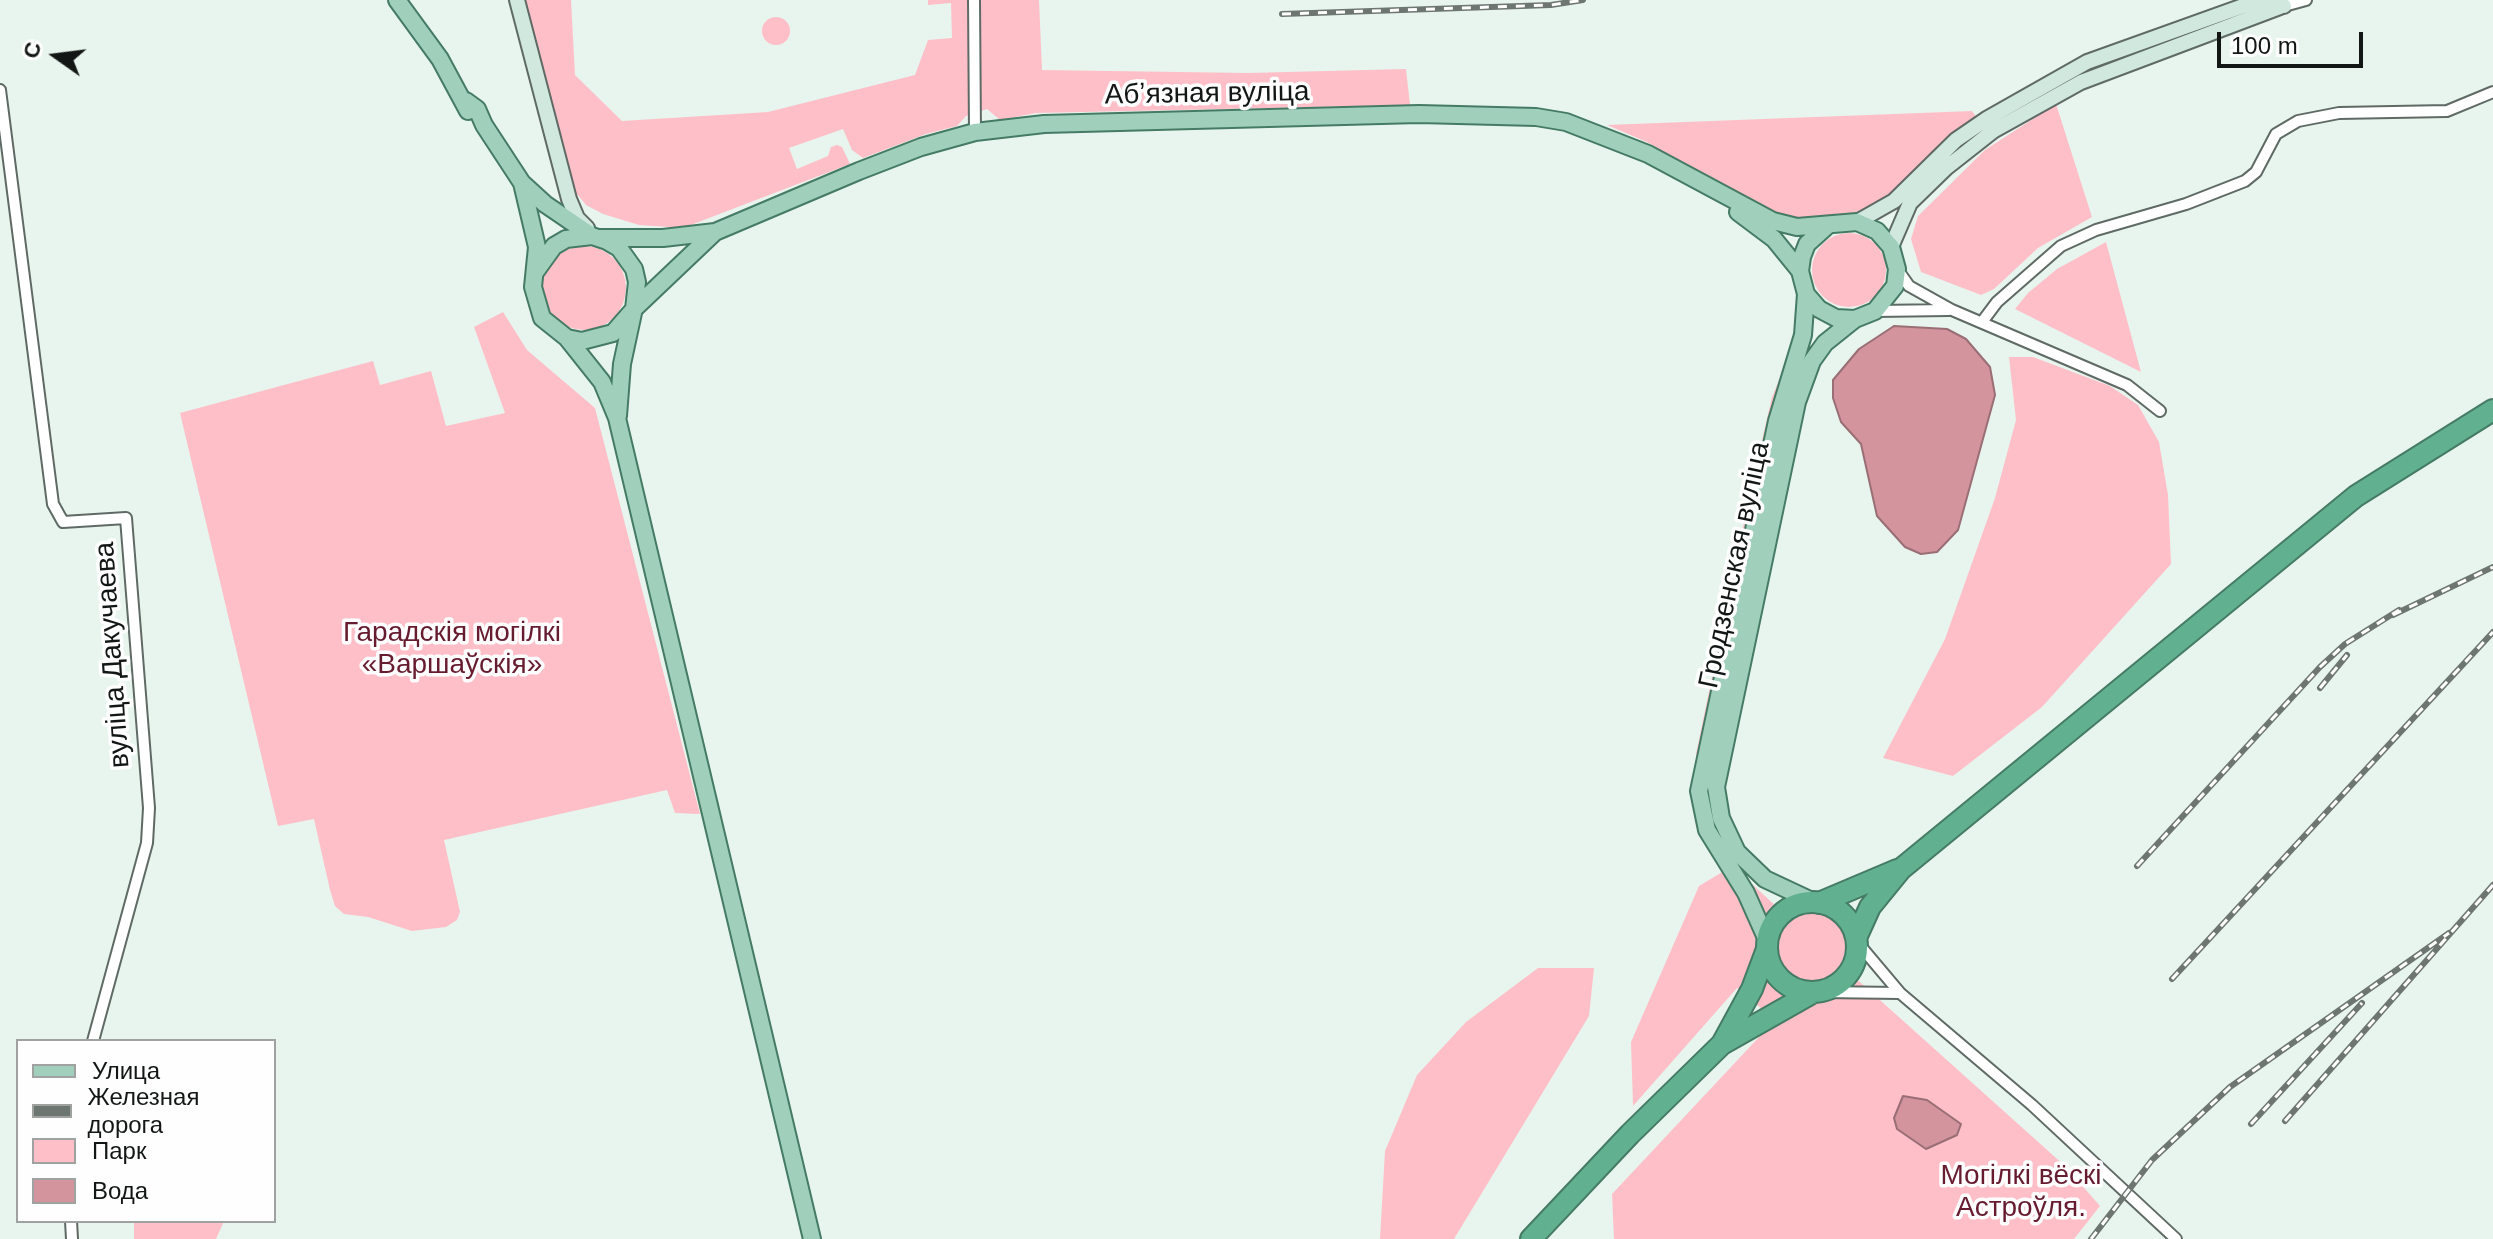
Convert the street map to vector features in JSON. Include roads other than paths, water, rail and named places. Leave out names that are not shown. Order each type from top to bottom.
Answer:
[{"type":"highway","points":[[1531,1239],[1630,1134],[1722,1044],[1816,992],[1836,986],[1848,974],[1856,959],[1856,940],[1870,907],[1901,869],[2345,505],[2493,410]]},
{"type":"highway","points":[[1722,1044],[1752,989],[1767,945],[1784,912],[1901,869]]},
{"type":"highway","points":[[1817,902],[1843,915],[1856,940]]},
{"type":"highway","points":[[1767,945],[1770,966],[1780,980],[1795,989],[1816,992]]},
{"type":"main road","points":[[397,0],[466,101],[469,114],[484,125],[522,183],[545,204],[619,248],[634,269],[637,296],[622,364],[617,418]]},
{"type":"main road","name":"Абʼязная вуліца","points":[[596,237],[663,238],[715,232],[896,156],[975,132],[1056,124],[1419,114],[1536,117],[1566,122],[1648,154],[1773,221],[1797,227],[1857,222]]},
{"type":"main road","points":[[522,183],[534,229],[536,271],[533,287],[538,310],[553,330],[567,338],[582,341],[613,333],[634,309]]},
{"type":"main road","name":"Абʼязная вуліца","points":[[1705,187],[1774,239],[1800,271],[1806,294]]},
{"type":"main road","points":[[1806,294],[1827,313],[1855,319],[1875,311],[1891,293],[1897,269],[1891,247],[1877,231],[1857,222]]},
{"type":"main road","points":[[1800,271],[1807,244],[1827,226]]},
{"type":"main road","name":"Абʼязная вуліца","points":[[634,309],[715,232]]},
{"type":"main road","points":[[536,271],[554,246],[566,239],[596,237]]},
{"type":"main road","name":"Гродзенская вуліца","points":[[1767,945],[1746,893],[1707,830],[1699,791],[1777,421],[1803,335],[1806,294]]},
{"type":"main road","name":"Гродзенская вуліца","points":[[1817,902],[1765,879],[1730,840],[1716,787],[1793,416],[1812,361],[1825,343],[1855,319]]},
{"type":"main road","points":[[567,338],[602,382],[617,418],[812,1239]]},
{"type":"street","points":[[517,0],[577,218],[596,237]]},
{"type":"street","points":[[974,0],[975,132]]},
{"type":"street","name":"Абʼязная вуліца","points":[[1857,222],[1894,201],[1956,140],[2038,88],[2087,62],[2253,2],[2306,0]]},
{"type":"street","name":"Абʼязная вуліца","points":[[1891,247],[1910,203],[1946,168],[2018,116],[2081,82],[2284,3]]},
{"type":"street","name":"вуліца Дакучаева","points":[[0,90],[53,504],[63,522],[126,518],[149,808],[147,843],[94,1039]]},
{"type":"street","points":[[1982,322],[1997,302],[2061,246],[2096,230],[2186,204],[2245,181],[2256,172],[2276,134],[2298,121],[2339,113],[2447,111],[2493,92]]},
{"type":"street","points":[[545,204],[554,202],[558,194],[559,159]]},
{"type":"street","points":[[1897,269],[1909,286],[1952,310],[2127,385],[2160,411]]},
{"type":"street","points":[[1875,311],[1952,310]]},
{"type":"street","points":[[1856,940],[1900,993],[2024,1098],[2176,1239]]},
{"type":"street","points":[[1816,992],[1900,993]]},
{"type":"water","points":[[1894,326],[1947,329],[1966,339],[1990,367],[1995,395],[1958,530],[1937,552],[1921,554],[1905,547],[1877,516],[1861,444],[1841,422],[1833,398],[1833,380],[1859,349]]},
{"type":"water","points":[[1903,1096],[1927,1100],[1961,1124],[1957,1135],[1926,1149],[1897,1129],[1894,1118]]},
{"type":"railway","points":[[1282,14],[1551,5],[1583,0]]},
{"type":"railway","points":[[2393,615],[2493,567]]},
{"type":"railway","points":[[2137,866],[2320,667],[2345,644],[2399,610]]},
{"type":"railway","points":[[2172,979],[2493,632]]},
{"type":"railway","points":[[2320,688],[2347,655]]},
{"type":"railway","points":[[2285,1121],[2493,885]]},
{"type":"railway","points":[[2091,1239],[2152,1160],[2230,1087],[2449,933]]},
{"type":"railway","points":[[2251,1124],[2362,1003]]},
{"type":"park label","name":"Гарадскія могілкі «Варшаўскія»","points":[[452,649]]},
{"type":"park label","name":"Могілкі вёскі Астроўля.","points":[[2021,1192]]}]
